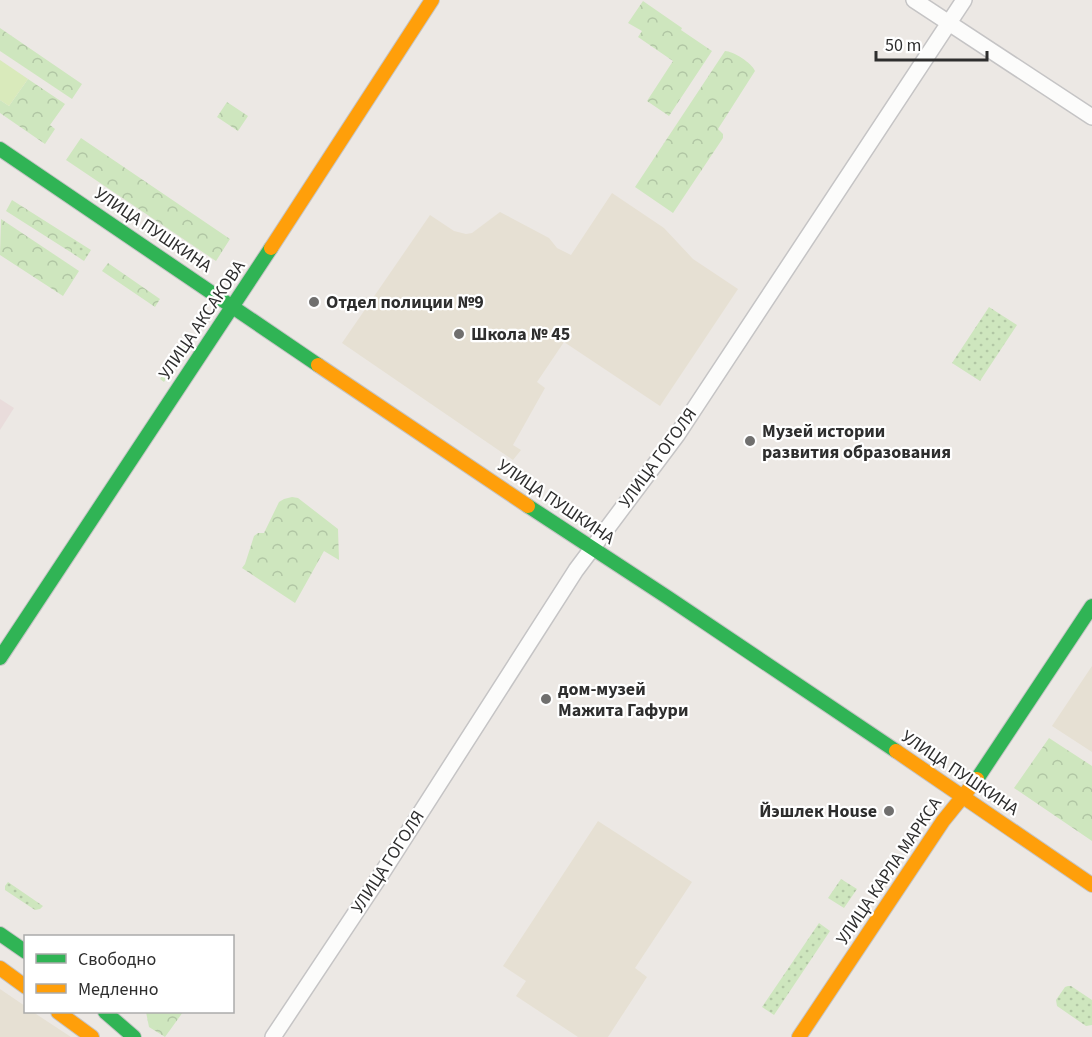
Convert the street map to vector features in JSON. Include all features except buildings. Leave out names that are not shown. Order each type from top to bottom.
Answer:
[{"type":"main road","name":"УЛИЦА АКСАКОВА","points":[[0,658],[233,307],[432,0]]},
{"type":"main road","name":"УЛИЦА ПУШКИНА","points":[[0,149],[1092,885]]},
{"type":"main road","name":"УЛИЦА КАРЛА МАРКСА","points":[[799,1037],[898,886],[943,821],[977,778],[1092,606]]},
{"type":"main road","points":[[0,934],[24,951]]},
{"type":"main road","points":[[0,968],[24,986]]},
{"type":"main road","points":[[61,1013],[92,1037]]},
{"type":"main road","points":[[107,1013],[134,1037]]},
{"type":"street","points":[[914,0],[1092,117]]},
{"type":"street","name":"УЛИЦА ГОГОЛЯ","points":[[273,1037],[382,873],[576,570],[677,435],[964,0]]},
{"type":"shaded area","name":"Школа № 45","points":[[612,193],[664,228],[693,259],[738,289],[660,406],[564,342],[537,382],[545,388],[513,445],[521,450],[513,460],[342,343],[430,215],[454,231],[466,234],[472,233],[500,212],[549,238],[557,248],[571,255]]},
{"type":"shaded area","points":[[0,399],[14,408],[0,430]]},
{"type":"shaded area","points":[[1092,666],[1092,752],[1052,726]]},
{"type":"shaded area","points":[[598,821],[692,882],[635,968],[647,977],[608,1037],[578,1037],[516,996],[526,981],[503,966]]},
{"type":"shaded area","points":[[0,989],[24,1005],[24,1013],[35,1013],[71,1037],[0,1037]]},
{"type":"green space","points":[[643,1],[712,51],[669,116],[647,101],[673,61],[638,37],[642,31],[628,23]]},
{"type":"green space","points":[[0,28],[82,84],[72,99],[0,51]]},
{"type":"green space","points":[[725,51],[742,58],[755,71],[718,129],[723,134],[723,138],[673,213],[635,187]]},
{"type":"green space","points":[[0,60],[28,79],[9,106],[0,100]]},
{"type":"green space","points":[[28,79],[65,104],[50,125],[55,129],[45,144],[0,113],[0,100],[9,106]]},
{"type":"green space","points":[[227,102],[248,116],[238,131],[217,117]]},
{"type":"green space","points":[[81,138],[230,239],[216,261],[66,160]]},
{"type":"green space","points":[[12,200],[72,238],[72,253],[6,211]]},
{"type":"green space","points":[[1,219],[79,271],[63,296],[0,255]]},
{"type":"green space","points":[[72,238],[91,250],[84,261],[72,253]]},
{"type":"green space","points":[[108,263],[160,299],[155,307],[102,271]]},
{"type":"green space","points":[[989,307],[1017,325],[980,381],[952,363]]},
{"type":"green space","points":[[187,338],[192,341],[164,382],[160,379]]},
{"type":"green space","points":[[292,497],[298,498],[338,529],[339,560],[324,551],[295,603],[242,568],[254,536],[264,533],[279,502]]},
{"type":"green space","points":[[1049,738],[1092,766],[1092,841],[1014,788]]},
{"type":"green space","points":[[841,879],[857,889],[844,908],[828,898]]},
{"type":"green space","points":[[8,882],[43,906],[35,910],[5,890]]},
{"type":"green space","points":[[819,923],[830,931],[774,1015],[762,1007]]},
{"type":"green space","points":[[1068,986],[1092,1000],[1092,1025],[1086,1026],[1057,1006],[1056,1000]]},
{"type":"green space","points":[[146,1013],[182,1013],[165,1037],[149,1027]]},
{"type":"traffic: fast","points":[[0,149],[318,365]]},
{"type":"traffic: fast","points":[[0,658],[271,248]]},
{"type":"traffic: fast","points":[[528,506],[896,751]]},
{"type":"traffic: fast","points":[[977,779],[1092,606]]},
{"type":"traffic: fast","points":[[0,934],[24,951]]},
{"type":"traffic: fast","points":[[106,1013],[134,1037]]},
{"type":"traffic: slow","points":[[271,248],[432,0]]},
{"type":"traffic: slow","points":[[318,365],[528,506]]},
{"type":"traffic: slow","points":[[896,751],[1092,885]]},
{"type":"traffic: slow","points":[[799,1037],[943,821],[977,779]]},
{"type":"traffic: slow","points":[[0,968],[24,986]]},
{"type":"traffic: slow","points":[[59,1013],[92,1037]]},
{"type":"place","name":"Отдел полиции №9","points":[[314,302]]},
{"type":"place","name":"Школа № 45","points":[[459,334]]},
{"type":"place","name":"Музей истории развития образования","points":[[750,441]]},
{"type":"place","name":"дом-музей Мажита Гафури","points":[[546,699]]},
{"type":"place","name":"Йэшлек House","points":[[889,811]]}]
